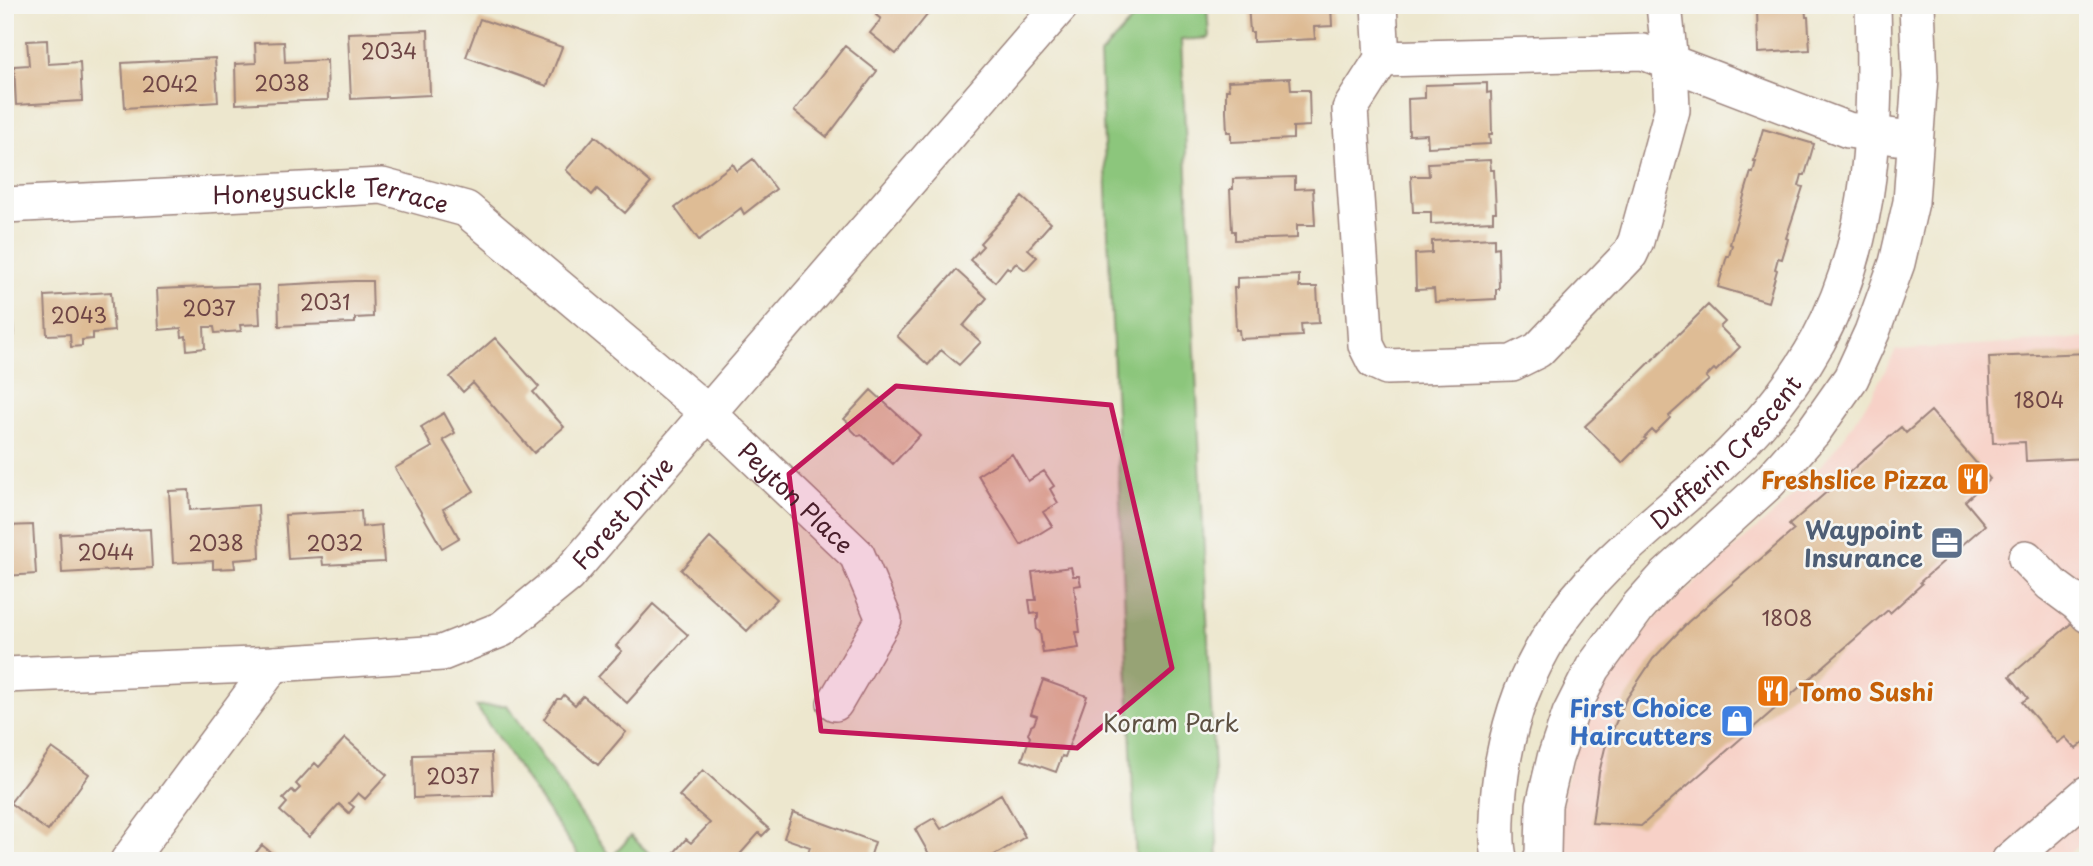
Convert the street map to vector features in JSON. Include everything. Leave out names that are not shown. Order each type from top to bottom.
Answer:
[{"type":"street","name":"Forest Drive","points":[[5,675],[274,664],[442,653],[502,629],[567,576],[1061,5]]},
{"type":"street","points":[[1379,5],[1382,59],[1350,109],[1366,345],[1374,361],[1387,367],[1511,363],[1538,350],[1630,254],[1636,241],[1672,110],[1664,5]]},
{"type":"street","name":"Dufferin Crescent","points":[[1500,861],[1497,818],[1500,776],[1517,702],[1553,631],[1576,599],[1605,568],[1744,441],[1769,412],[1818,341],[1846,278],[1867,195],[1873,133],[1873,5]]},
{"type":"street","name":"Dufferin Crescent","points":[[1540,861],[1543,854],[1544,805],[1555,758],[1570,714],[1593,668],[1637,607],[1665,576],[1769,482],[1813,432],[1851,378],[1872,332],[1897,263],[1911,202],[1920,76],[1917,5]]},
{"type":"street","points":[[1382,59],[1643,52],[1848,130],[1917,140]]},
{"type":"street","name":"Honeysuckle Terrace","points":[[5,205],[382,186],[466,209],[707,412]]},
{"type":"street","name":"Peyton Place","points":[[707,412],[857,555],[884,619],[835,703]]},
{"type":"street","points":[[2026,558],[2051,584],[2088,615]]},
{"type":"street","points":[[128,861],[274,664]]},
{"type":"street","points":[[2009,861],[2088,793]]},
{"type":"highlighted area","points":[[896,386],[1111,405],[1172,668],[1077,748],[821,731],[789,474]]},
{"type":"shaded area","points":[[2088,338],[2088,838],[2061,861],[1562,861],[1560,820],[1564,787],[1583,726],[1601,689],[1622,657],[1662,612],[1780,508],[1826,460],[1873,393],[1896,350]]},
{"type":"green space","name":"Koram Park","points":[[1146,5],[1207,5],[1209,38],[1181,40],[1218,861],[1136,861],[1100,55]]},
{"type":"green space","points":[[506,705],[611,858],[631,836],[657,861],[582,861],[476,706]]},
{"type":"building","points":[[884,5],[935,5],[896,54],[870,33],[881,19],[876,15]]},
{"type":"building","points":[[1248,5],[1331,5],[1332,26],[1314,27],[1315,39],[1253,42]]},
{"type":"building","points":[[1757,5],[1805,5],[1810,50],[1758,53]]},
{"type":"building","points":[[480,19],[562,47],[547,86],[466,57]]},
{"type":"building","points":[[428,30],[430,95],[351,99],[348,33]]},
{"type":"building","points":[[47,40],[48,64],[80,62],[82,101],[16,105],[14,66],[29,65],[27,41]]},
{"type":"building","points":[[284,42],[285,62],[327,60],[328,100],[236,104],[235,64],[256,63],[255,43]]},
{"type":"building","points":[[845,46],[877,71],[827,137],[794,111]]},
{"type":"building","points":[[215,58],[218,102],[125,108],[122,63]]},
{"type":"building","points":[[1290,78],[1291,90],[1309,90],[1310,126],[1293,127],[1293,139],[1231,142],[1231,132],[1227,132],[1228,81]]},
{"type":"building","points":[[1487,83],[1487,93],[1491,92],[1490,144],[1428,147],[1427,134],[1409,135],[1408,99],[1425,98],[1425,85]]},
{"type":"building","points":[[1763,129],[1814,144],[1805,175],[1802,175],[1799,186],[1803,187],[1782,259],[1778,258],[1768,302],[1718,287],[1751,172],[1753,173]]},
{"type":"building","points":[[595,136],[651,183],[625,213],[597,189],[592,195],[566,170]]},
{"type":"building","points":[[753,159],[776,189],[744,214],[741,208],[699,240],[675,208],[733,164],[737,171]]},
{"type":"building","points":[[1490,160],[1491,170],[1494,170],[1496,212],[1493,212],[1493,221],[1431,224],[1431,212],[1413,212],[1411,176],[1429,176],[1428,163]]},
{"type":"building","points":[[1295,177],[1295,189],[1313,188],[1315,225],[1297,225],[1297,238],[1235,240],[1235,231],[1232,231],[1230,189],[1233,189],[1233,179]]},
{"type":"building","points":[[1022,197],[1051,223],[1028,249],[1037,257],[1025,270],[1016,263],[1010,270],[1007,267],[995,282],[970,260],[983,246],[980,243]]},
{"type":"building","points":[[1494,238],[1494,248],[1498,247],[1499,289],[1496,289],[1496,299],[1435,302],[1434,289],[1416,290],[1415,254],[1432,253],[1432,241]]},
{"type":"building","points":[[956,270],[987,298],[963,326],[981,342],[959,365],[941,350],[928,365],[897,336]]},
{"type":"building","points":[[1299,275],[1299,287],[1317,287],[1319,323],[1301,324],[1302,336],[1240,339],[1239,330],[1236,330],[1234,288],[1237,288],[1237,278]]},
{"type":"building","points":[[372,281],[373,317],[355,318],[355,323],[279,326],[278,285]]},
{"type":"building","points":[[258,285],[260,324],[240,325],[241,331],[215,333],[214,327],[204,327],[205,348],[187,350],[186,336],[182,337],[181,328],[159,330],[157,289]]},
{"type":"building","points":[[111,292],[114,331],[93,333],[93,339],[82,340],[82,346],[71,347],[70,334],[47,335],[45,296]]},
{"type":"building","points":[[5,298],[12,298],[14,344],[5,344]]},
{"type":"building","points":[[1708,305],[1725,322],[1720,327],[1740,347],[1716,371],[1714,369],[1706,377],[1709,380],[1669,416],[1655,433],[1652,430],[1622,463],[1585,426]]},
{"type":"building","points":[[495,338],[539,387],[533,392],[564,427],[534,453],[473,383],[463,392],[450,377]]},
{"type":"building","points":[[2088,353],[2088,458],[2026,461],[2025,442],[1993,443],[1989,357]]},
{"type":"building","points":[[871,390],[920,435],[893,464],[862,435],[858,436],[844,419]]},
{"type":"building","points":[[1931,411],[1990,479],[1965,501],[1985,525],[1920,582],[1922,584],[1890,613],[1888,610],[1641,826],[1592,823],[1605,748],[1625,701],[1653,659],[1688,622],[1794,530],[1789,525],[1901,427],[1906,433]]},
{"type":"building","points":[[444,413],[455,433],[443,440],[474,491],[443,509],[459,538],[442,548],[395,468],[432,447],[421,427]]},
{"type":"building","points":[[1012,454],[1028,481],[1044,471],[1054,486],[1050,489],[1058,503],[1043,512],[1052,526],[1021,545],[978,475]]},
{"type":"building","points":[[189,490],[190,510],[258,505],[260,558],[234,560],[235,568],[213,569],[213,561],[173,563],[169,491]]},
{"type":"building","points":[[361,511],[362,527],[381,525],[384,562],[323,565],[322,557],[288,559],[285,515]]},
{"type":"building","points":[[33,525],[36,574],[5,576],[5,526]]},
{"type":"building","points":[[150,529],[152,568],[62,573],[60,534]]},
{"type":"building","points":[[710,538],[777,599],[747,631],[681,570]]},
{"type":"building","points":[[1071,567],[1073,576],[1079,576],[1081,585],[1074,586],[1080,632],[1076,632],[1079,648],[1043,653],[1040,632],[1037,630],[1038,613],[1031,614],[1029,600],[1036,600],[1032,572]]},
{"type":"building","points":[[653,604],[688,635],[627,703],[598,677],[622,651],[616,646]]},
{"type":"building","points":[[2074,621],[2088,637],[2088,739],[2076,749],[2065,737],[2057,743],[2022,702],[2028,698],[2010,676]]},
{"type":"building","points":[[1043,680],[1087,696],[1065,757],[1062,756],[1056,772],[1022,760],[1030,737],[1028,734],[1037,716],[1031,714]]},
{"type":"building","points":[[564,695],[575,705],[583,696],[626,732],[598,765],[544,719],[557,699]]},
{"type":"building","points":[[345,738],[387,775],[365,799],[358,793],[349,803],[354,807],[349,813],[339,804],[309,837],[280,811],[287,803],[283,799],[292,790],[295,793],[300,788],[296,784],[315,763],[319,767]]},
{"type":"building","points":[[52,748],[89,774],[48,831],[10,803]]},
{"type":"building","points":[[491,753],[493,795],[414,798],[413,755]]},
{"type":"building","points":[[703,770],[769,829],[762,836],[759,833],[734,861],[667,861],[686,839],[691,843],[710,823],[679,796]]},
{"type":"building","points":[[1001,794],[1025,837],[984,861],[933,861],[915,829],[934,818],[941,829]]},
{"type":"building","points":[[793,812],[875,842],[869,861],[805,861],[810,847],[784,838]]},
{"type":"building","points":[[262,845],[281,861],[249,861]]},
{"type":"place","name":"Freshslice Pizza","points":[[1973,479]]},
{"type":"place","name":"Waypoint Insurance","points":[[1947,543]]},
{"type":"place","name":"Tomo Sushi","points":[[1773,691]]},
{"type":"place","name":"First Choice Haircutters","points":[[1737,721]]}]
